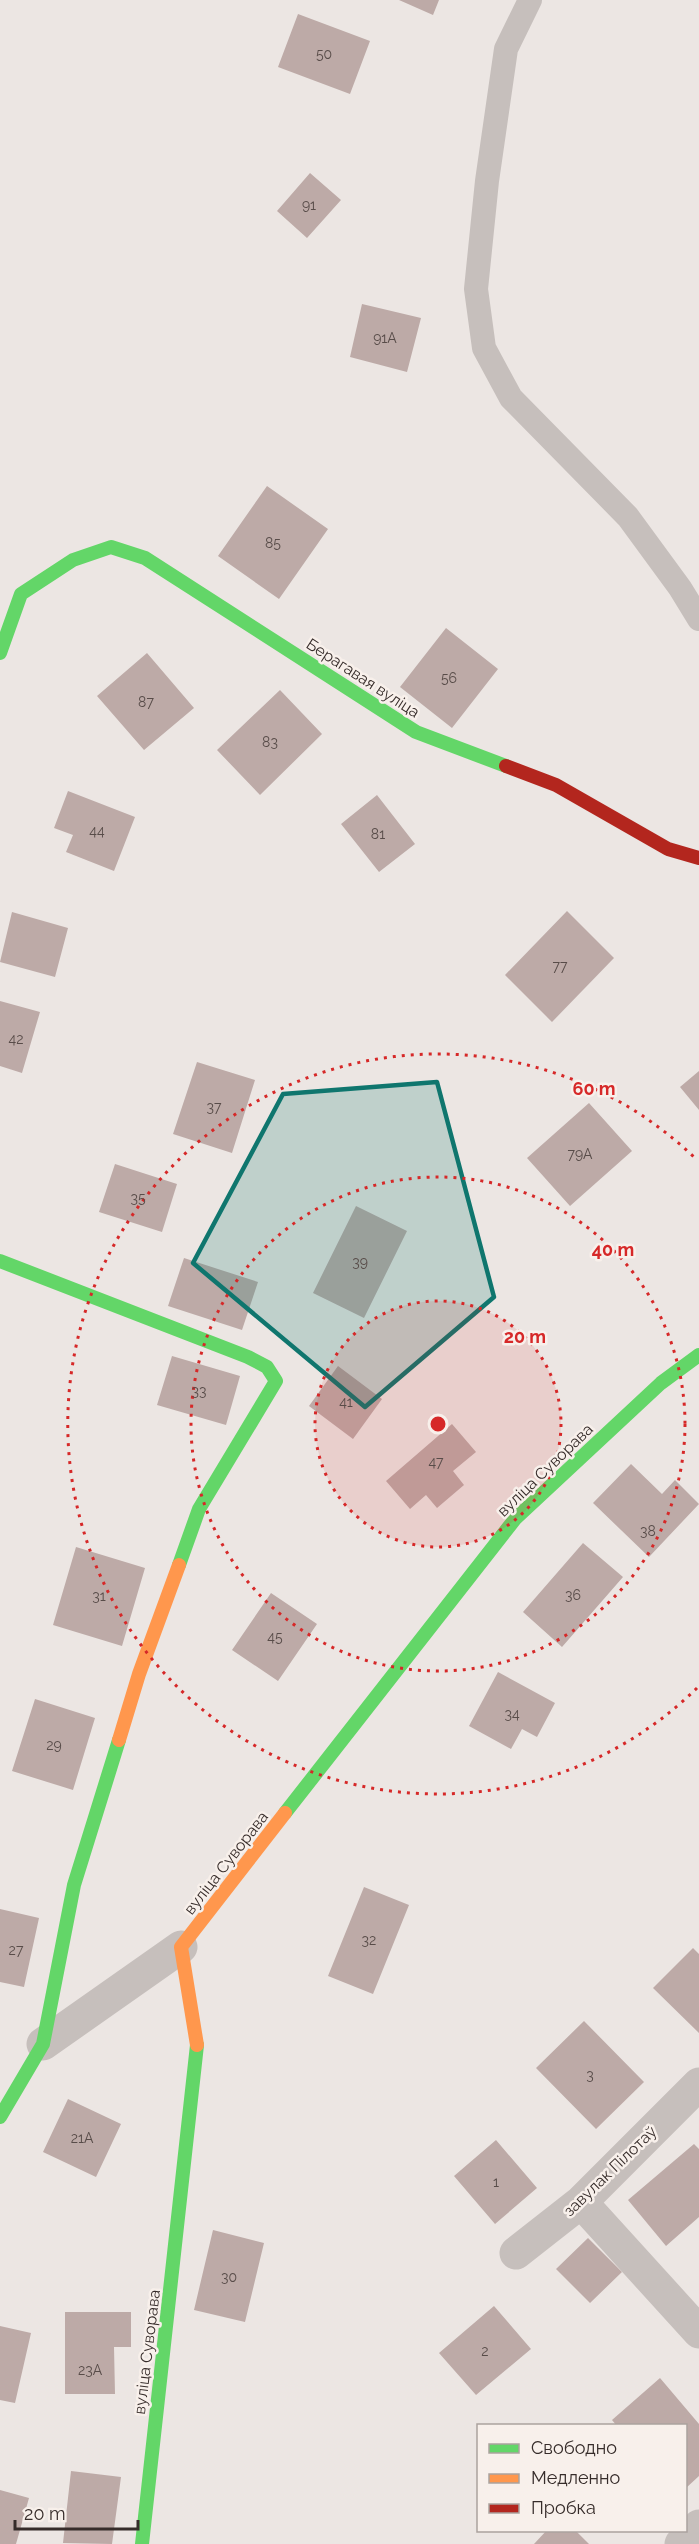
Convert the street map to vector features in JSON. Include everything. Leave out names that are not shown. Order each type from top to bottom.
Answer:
[{"type":"street","name":"Берагавая вуліца","points":[[0,653],[21,594],[73,561],[111,547],[145,558],[416,732],[556,785],[668,849],[699,858]]},
{"type":"street","points":[[0,1261],[248,1357],[267,1366],[276,1381],[199,1509],[139,1674],[74,1885],[43,2044],[0,2117]]},
{"type":"street","name":"вуліца Суворава","points":[[142,2544],[198,2049],[181,1947],[515,1519],[661,1383],[699,1355]]},
{"type":"street","points":[[43,2044],[181,1947]]},
{"type":"street","name":"завулак Пілотаў","points":[[516,2253],[581,2202],[699,2084]]},
{"type":"street","points":[[581,2202],[699,2332]]},
{"type":"street","points":[[681,2544],[699,2526]]},
{"type":"lane","points":[[530,0],[507,50],[487,181],[476,289],[484,348],[511,398],[628,517],[680,588],[699,619]]},
{"type":"highlighted area","points":[[437,1082],[494,1297],[365,1407],[193,1263],[283,1094]]},
{"type":"building","points":[[399,0],[439,0],[433,15]]},
{"type":"building","points":[[298,14],[370,41],[350,94],[278,67]]},
{"type":"building","points":[[310,173],[341,200],[307,238],[277,211]]},
{"type":"building","points":[[362,304],[421,318],[407,372],[350,357]]},
{"type":"building","points":[[267,486],[328,529],[279,599],[218,556]]},
{"type":"building","points":[[446,628],[498,669],[452,728],[400,687]]},
{"type":"building","points":[[147,653],[194,708],[144,750],[97,696]]},
{"type":"building","points":[[280,690],[322,734],[260,795],[217,750]]},
{"type":"building","points":[[68,791],[135,817],[114,871],[66,852],[73,835],[54,828]]},
{"type":"building","points":[[377,795],[415,844],[379,872],[341,824]]},
{"type":"building","points":[[567,911],[614,958],[552,1022],[505,975]]},
{"type":"building","points":[[12,912],[68,928],[55,977],[0,962]]},
{"type":"building","points":[[0,1001],[40,1012],[22,1073],[0,1066]]},
{"type":"building","points":[[197,1062],[255,1080],[232,1153],[173,1134]]},
{"type":"building","points":[[699,1071],[699,1110],[680,1087]]},
{"type":"building","points":[[589,1103],[632,1151],[570,1206],[527,1158]]},
{"type":"building","points":[[115,1164],[177,1184],[162,1232],[99,1212]]},
{"type":"building","points":[[356,1206],[407,1231],[364,1318],[313,1293]]},
{"type":"building","points":[[184,1258],[258,1282],[242,1330],[168,1306]]},
{"type":"building","points":[[172,1356],[240,1376],[226,1425],[157,1405]]},
{"type":"building","points":[[338,1366],[382,1399],[353,1439],[309,1406]]},
{"type":"building","points":[[452,1424],[476,1452],[453,1471],[464,1485],[437,1508],[426,1495],[410,1509],[386,1481]]},
{"type":"building","points":[[631,1464],[662,1494],[675,1480],[699,1504],[649,1557],[593,1503]]},
{"type":"building","points":[[583,1543],[623,1577],[562,1647],[523,1612]]},
{"type":"building","points":[[76,1547],[145,1568],[122,1646],[53,1625]]},
{"type":"building","points":[[271,1593],[317,1624],[278,1681],[232,1650]]},
{"type":"building","points":[[498,1672],[555,1703],[537,1737],[522,1729],[511,1749],[469,1726]]},
{"type":"building","points":[[35,1699],[95,1718],[73,1790],[12,1771]]},
{"type":"building","points":[[364,1887],[409,1905],[373,1994],[328,1976]]},
{"type":"building","points":[[0,1909],[39,1918],[24,1987],[0,1982]]},
{"type":"building","points":[[693,1948],[699,1954],[699,2033],[653,1988]]},
{"type":"building","points":[[584,2021],[644,2082],[596,2129],[536,2068]]},
{"type":"building","points":[[68,2099],[121,2124],[96,2177],[43,2152]]},
{"type":"building","points":[[496,2140],[537,2188],[495,2224],[454,2176]]},
{"type":"building","points":[[694,2144],[699,2149],[699,2217],[666,2246],[628,2200]]},
{"type":"building","points":[[213,2230],[264,2243],[245,2322],[194,2310]]},
{"type":"building","points":[[588,2238],[622,2272],[590,2303],[556,2269]]},
{"type":"building","points":[[494,2306],[531,2349],[476,2395],[439,2353]]},
{"type":"building","points":[[65,2312],[131,2312],[131,2347],[114,2347],[115,2394],[65,2394]]},
{"type":"building","points":[[0,2326],[31,2333],[15,2403],[0,2400]]},
{"type":"building","points":[[660,2378],[699,2424],[699,2476],[687,2487],[687,2424],[615,2424],[612,2420]]},
{"type":"building","points":[[71,2471],[121,2477],[112,2544],[63,2543]]},
{"type":"building","points":[[0,2490],[29,2498],[16,2544],[0,2544]]},
{"type":"building","points":[[545,2532],[577,2532],[589,2544],[534,2544]]},
{"type":"traffic: fast","points":[[0,653],[21,594],[73,560],[111,547],[145,558],[416,732],[506,766]]},
{"type":"traffic: fast","points":[[0,1261],[248,1357],[267,1367],[276,1381],[199,1509],[179,1565]]},
{"type":"traffic: fast","points":[[285,1813],[515,1519],[661,1383],[699,1355]]},
{"type":"traffic: fast","points":[[0,2117],[43,2044],[74,1885],[119,1740]]},
{"type":"traffic: fast","points":[[142,2544],[197,2045]]},
{"type":"traffic: slow","points":[[119,1740],[139,1674],[179,1565]]},
{"type":"traffic: slow","points":[[197,2045],[181,1947],[285,1813]]},
{"type":"traffic: jam","points":[[506,766],[556,785],[668,849],[699,858]]}]
